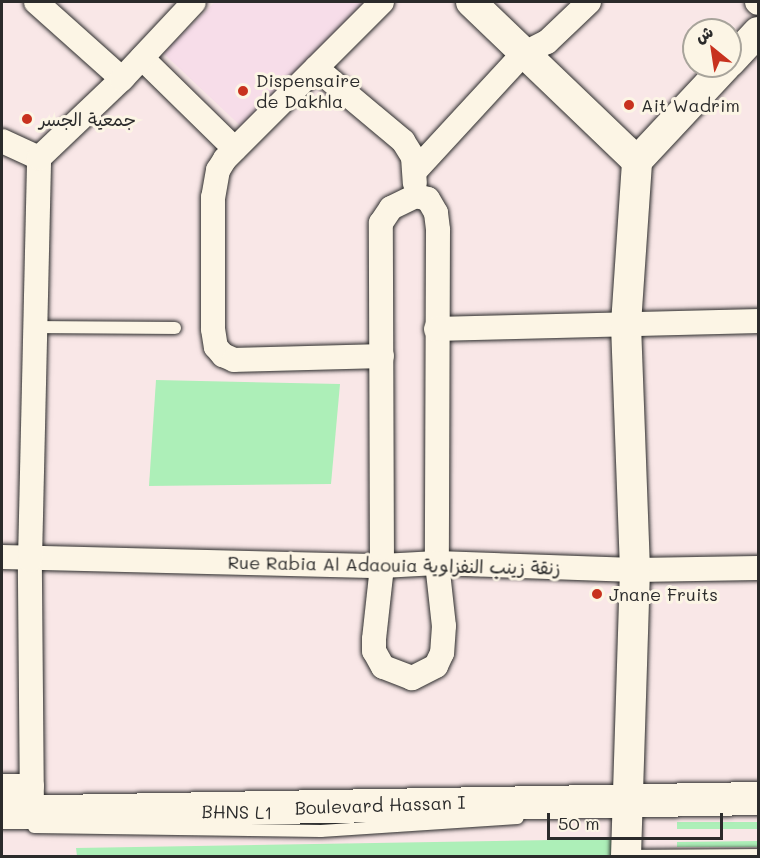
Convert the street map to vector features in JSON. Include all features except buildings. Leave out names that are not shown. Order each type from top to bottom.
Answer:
[{"type":"main road","name":"Boulevard Hassan I","points":[[22,809],[627,806],[759,798]]},
{"type":"street","points":[[36,2],[122,79]]},
{"type":"street","points":[[22,809],[39,158],[122,79],[194,2]]},
{"type":"street","points":[[382,2],[225,159],[214,183],[213,329],[216,347],[223,355],[234,360],[382,356]]},
{"type":"street","points":[[471,2],[523,54],[637,160]]},
{"type":"street","points":[[415,171],[523,54],[547,42],[589,2]]},
{"type":"street","points":[[742,50],[759,32]]},
{"type":"street","points":[[142,58],[235,149]]},
{"type":"street","points":[[315,68],[403,141],[413,157],[416,196]]},
{"type":"street","points":[[625,856],[635,570],[626,324],[637,160],[715,78]]},
{"type":"street","points":[[2,141],[39,158]]},
{"type":"street","points":[[416,196],[428,200],[436,213],[441,277],[436,329],[437,563],[444,626],[442,653],[430,671],[412,678],[383,667],[374,651],[382,566],[381,223],[391,208],[416,196]]},
{"type":"street","points":[[436,329],[759,321]]},
{"type":"street","name":"Rue Rabia Al Adaouia زنقة زينب النفزاوية","points":[[2,557],[30,560],[382,566],[437,563],[635,570],[759,568]]},
{"type":"street","points":[[2,786],[22,809]]},
{"type":"lane","points":[[35,327],[175,328]]},
{"type":"lane","name":"BHNS L1","points":[[22,809],[321,831],[541,817],[627,806],[658,814]]},
{"type":"lane","points":[[625,856],[759,855]]},
{"type":"shaded area","name":"Dispensaire de Dakhla","points":[[215,2],[370,2],[245,130],[163,53]]},
{"type":"green space","points":[[156,380],[340,384],[331,484],[149,486]]},
{"type":"green space","points":[[677,822],[758,822],[758,829],[677,829]]},
{"type":"green space","points":[[614,839],[615,856],[77,856],[76,848]]},
{"type":"green space","points":[[758,841],[758,847],[677,847],[677,842]]},
{"type":"place","name":"Dispensaire de Dakhla","points":[[243,91]]},
{"type":"place","name":"Ait Wadrim","points":[[629,105]]},
{"type":"place","name":"جمعية الجسر","points":[[27,119]]},
{"type":"place","name":"Jnane Fruits","points":[[597,594]]}]
